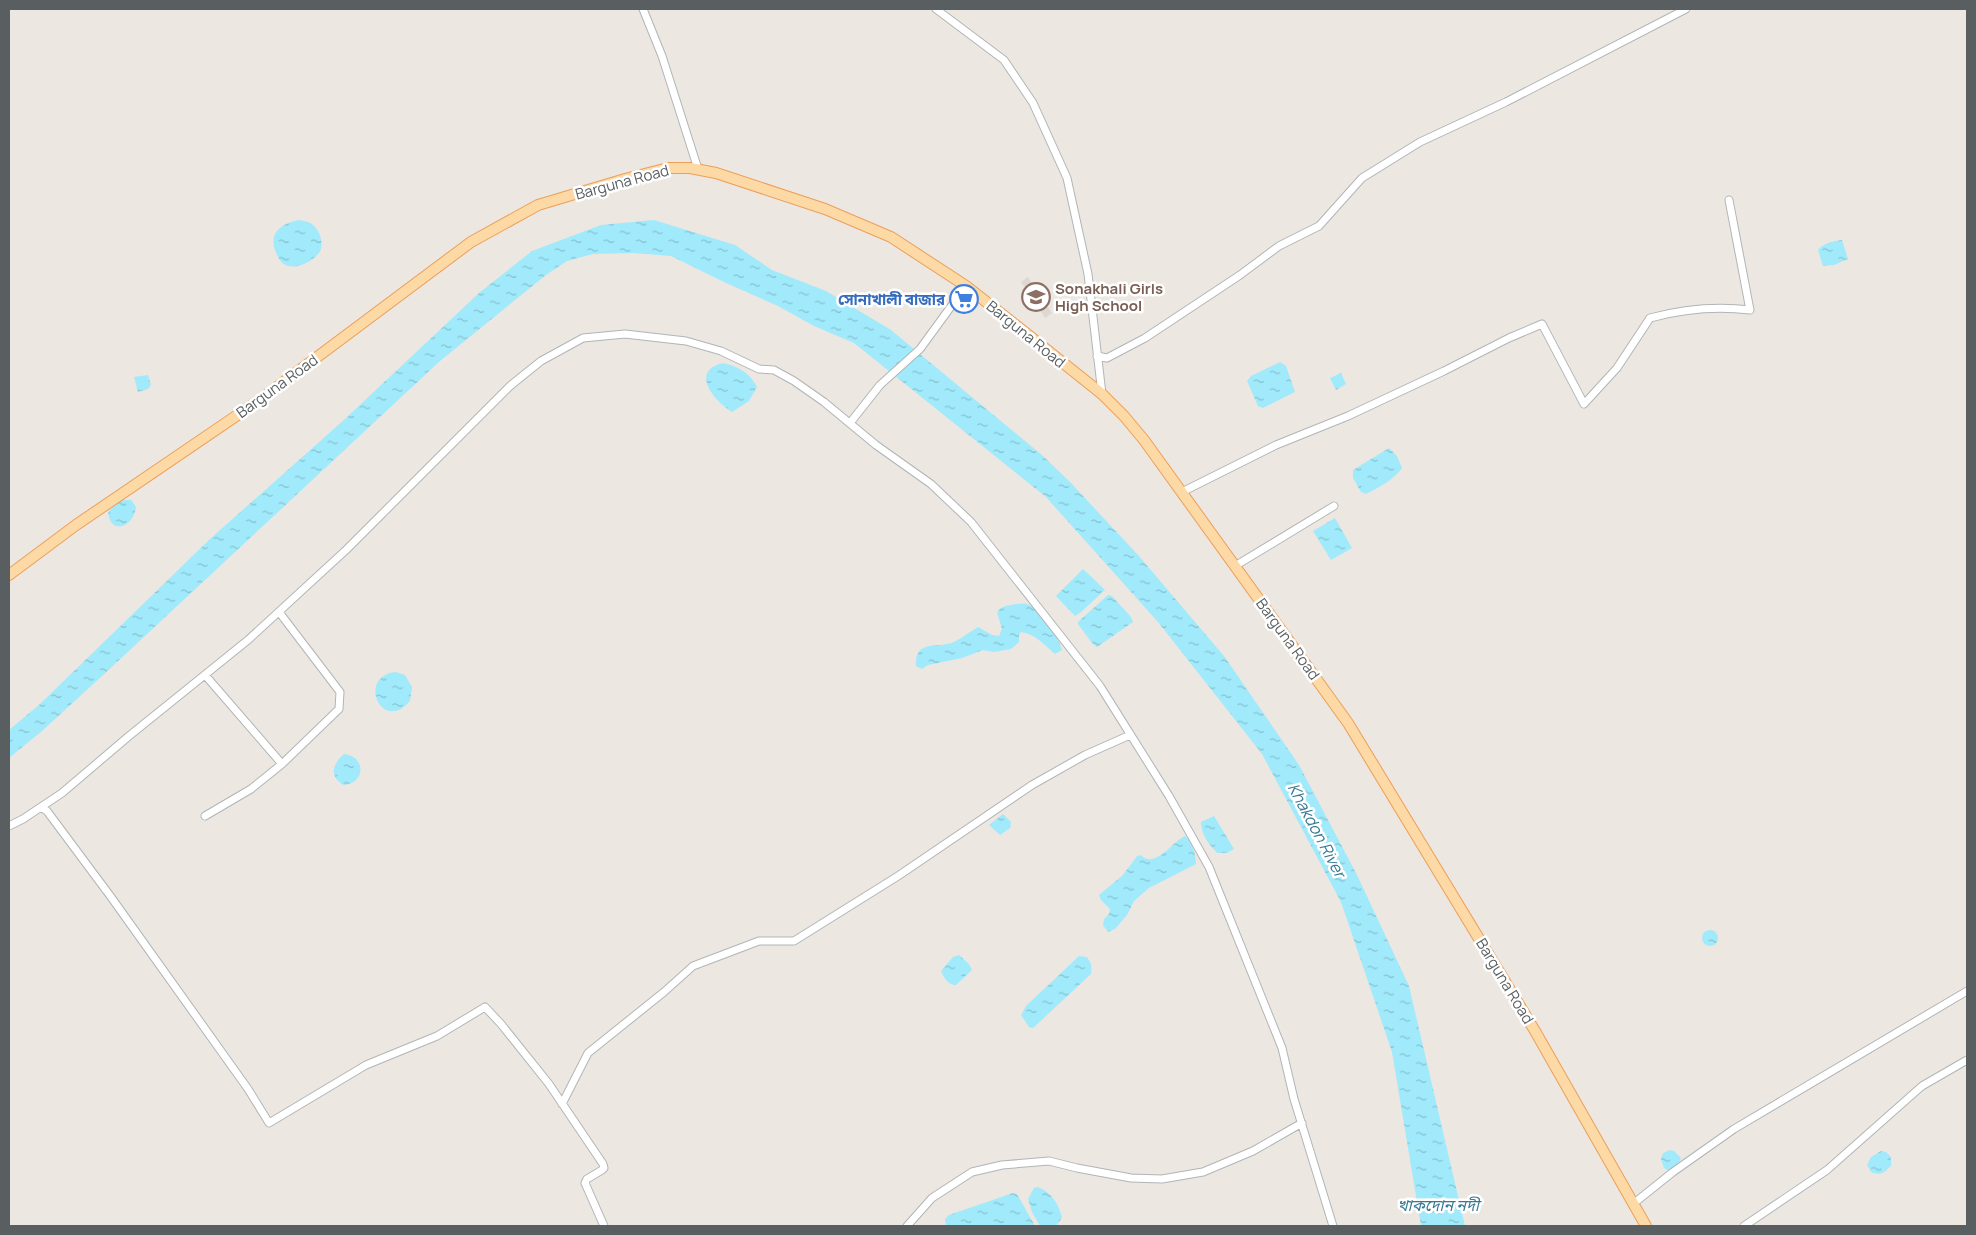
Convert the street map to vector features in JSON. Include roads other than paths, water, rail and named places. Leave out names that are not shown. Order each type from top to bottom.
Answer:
[{"type":"main road","name":"Barguna Road","points":[[9,575],[76,525],[261,399],[471,242],[538,205],[668,168],[690,168],[716,173],[825,209],[891,237],[966,286],[1102,394],[1144,440],[1348,723],[1535,1031],[1646,1226]]},
{"type":"street","points":[[643,9],[662,56],[698,169]]},
{"type":"street","points":[[936,9],[1004,60],[1033,103],[1067,178],[1088,274],[1102,394]]},
{"type":"street","points":[[1097,356],[1107,358],[1145,338],[1280,246],[1319,226],[1362,178],[1420,142],[1506,102],[1686,9]]},
{"type":"street","points":[[1182,492],[1276,445],[1348,416],[1542,324],[1584,404],[1617,368],[1650,318],[1702,309],[1728,307],[1750,310],[1729,200]]},
{"type":"street","points":[[850,423],[880,385],[920,350],[966,286]]},
{"type":"street","points":[[9,826],[62,793],[248,640],[346,550],[510,386],[541,361],[583,338],[625,334],[686,341],[721,351],[759,369],[774,370],[794,381],[876,445],[931,484],[970,522],[1100,686],[1169,796],[1209,866],[1282,1048],[1294,1099],[1333,1226]]},
{"type":"street","points":[[1235,566],[1334,506]]},
{"type":"street","points":[[204,816],[251,789],[282,764],[339,709],[340,692],[279,612]]},
{"type":"street","points":[[205,675],[282,764]]},
{"type":"street","points":[[562,1104],[588,1053],[664,992],[693,966],[760,941],[794,941],[898,876],[1032,785],[1085,755],[1130,735]]},
{"type":"street","points":[[41,807],[47,811],[111,897],[248,1089],[269,1123],[366,1065],[437,1036],[485,1007],[501,1024],[562,1104],[604,1166],[602,1170],[587,1179],[586,1183],[604,1226]]},
{"type":"street","points":[[1633,1204],[1673,1172],[1734,1129],[1967,990]]},
{"type":"street","points":[[1744,1226],[1827,1170],[1922,1086],[1967,1060]]},
{"type":"street","points":[[907,1226],[932,1198],[972,1172],[1002,1165],[1049,1161],[1131,1178],[1162,1179],[1203,1172],[1253,1151],[1302,1123]]},
{"type":"water","points":[[299,220],[314,225],[319,233],[322,246],[319,253],[307,262],[298,266],[288,266],[282,263],[277,255],[273,242],[274,236],[286,224]]},
{"type":"water","name":"খাকদোন নদী","points":[[654,220],[735,245],[772,270],[826,291],[891,330],[1043,456],[1070,482],[1138,555],[1224,656],[1299,765],[1357,875],[1409,986],[1465,1226],[1421,1226],[1392,1052],[1341,902],[1262,754],[1158,622],[1046,497],[854,343],[814,326],[778,306],[671,256],[633,253],[593,254],[567,261],[546,275],[440,361],[102,676],[42,731],[9,758],[9,730],[39,705],[210,539],[345,419],[479,293],[532,251],[601,225]]},
{"type":"water","points":[[1842,240],[1848,259],[1834,265],[1823,266],[1818,250],[1829,243]]},
{"type":"water","points":[[1280,362],[1286,366],[1295,392],[1263,408],[1258,406],[1247,381],[1251,376]]},
{"type":"water","points":[[723,363],[743,371],[751,377],[757,387],[749,401],[732,412],[712,394],[706,379],[708,372],[713,367]]},
{"type":"water","points":[[1341,373],[1346,384],[1336,390],[1330,378]]},
{"type":"water","points":[[148,375],[151,385],[148,389],[138,392],[134,377]]},
{"type":"water","points":[[1389,448],[1397,456],[1402,468],[1395,476],[1381,486],[1366,494],[1361,492],[1353,478],[1353,470]]},
{"type":"water","points":[[120,500],[131,500],[136,507],[134,514],[127,524],[118,526],[110,520],[108,512]]},
{"type":"water","points":[[1335,518],[1352,548],[1331,560],[1313,531]]},
{"type":"water","points":[[1083,569],[1105,590],[1075,616],[1056,596]]},
{"type":"water","points":[[1108,595],[1112,596],[1131,617],[1133,622],[1097,647],[1092,643],[1078,622]]},
{"type":"water","points":[[1024,604],[1032,606],[1043,617],[1053,631],[1062,650],[1055,654],[1035,637],[1021,632],[1019,642],[1011,649],[994,652],[983,650],[962,658],[928,665],[922,669],[916,666],[916,657],[923,648],[954,642],[978,627],[992,635],[999,636],[1002,629],[997,612],[1009,605]]},
{"type":"water","points":[[396,672],[405,675],[412,687],[410,701],[399,710],[387,710],[381,707],[377,701],[376,686],[379,680],[386,675]]},
{"type":"water","points":[[344,754],[356,759],[361,769],[356,780],[344,785],[336,778],[334,770],[337,762]]},
{"type":"water","points":[[1003,814],[1011,822],[1010,828],[1000,835],[989,825]]},
{"type":"water","points":[[1214,816],[1234,849],[1227,853],[1217,853],[1208,843],[1202,831],[1201,822]]},
{"type":"water","points":[[1185,836],[1193,849],[1196,864],[1149,888],[1134,901],[1127,915],[1115,929],[1108,932],[1103,925],[1110,909],[1101,900],[1099,895],[1123,875],[1137,856],[1141,855],[1146,859],[1157,857]]},
{"type":"water","points":[[1707,930],[1713,930],[1718,935],[1716,944],[1707,946],[1702,941],[1702,935]]},
{"type":"water","points":[[959,955],[969,964],[972,970],[956,985],[953,985],[947,981],[941,971],[953,957]]},
{"type":"water","points":[[1079,956],[1087,957],[1091,965],[1091,974],[1033,1028],[1029,1027],[1021,1015],[1026,1006]]},
{"type":"water","points":[[1670,1150],[1674,1151],[1681,1158],[1678,1165],[1671,1172],[1664,1168],[1661,1159],[1663,1153]]},
{"type":"water","points":[[1881,1151],[1886,1152],[1891,1157],[1891,1166],[1882,1173],[1877,1174],[1871,1172],[1867,1165],[1871,1157]]},
{"type":"water","points":[[1038,1187],[1051,1195],[1059,1208],[1062,1218],[1056,1226],[1040,1226],[1032,1212],[1028,1199],[1034,1188]]},
{"type":"water","points":[[1013,1193],[1017,1194],[1035,1226],[946,1226],[945,1219],[949,1215]]},
{"type":"place","name":"Sonakhali Girls High School","points":[[1036,297]]},
{"type":"place","name":"সোনাখালী বাজার","points":[[964,299]]},
{"type":"water label","name":"Khakdon River","points":[[1317,830]]}]
